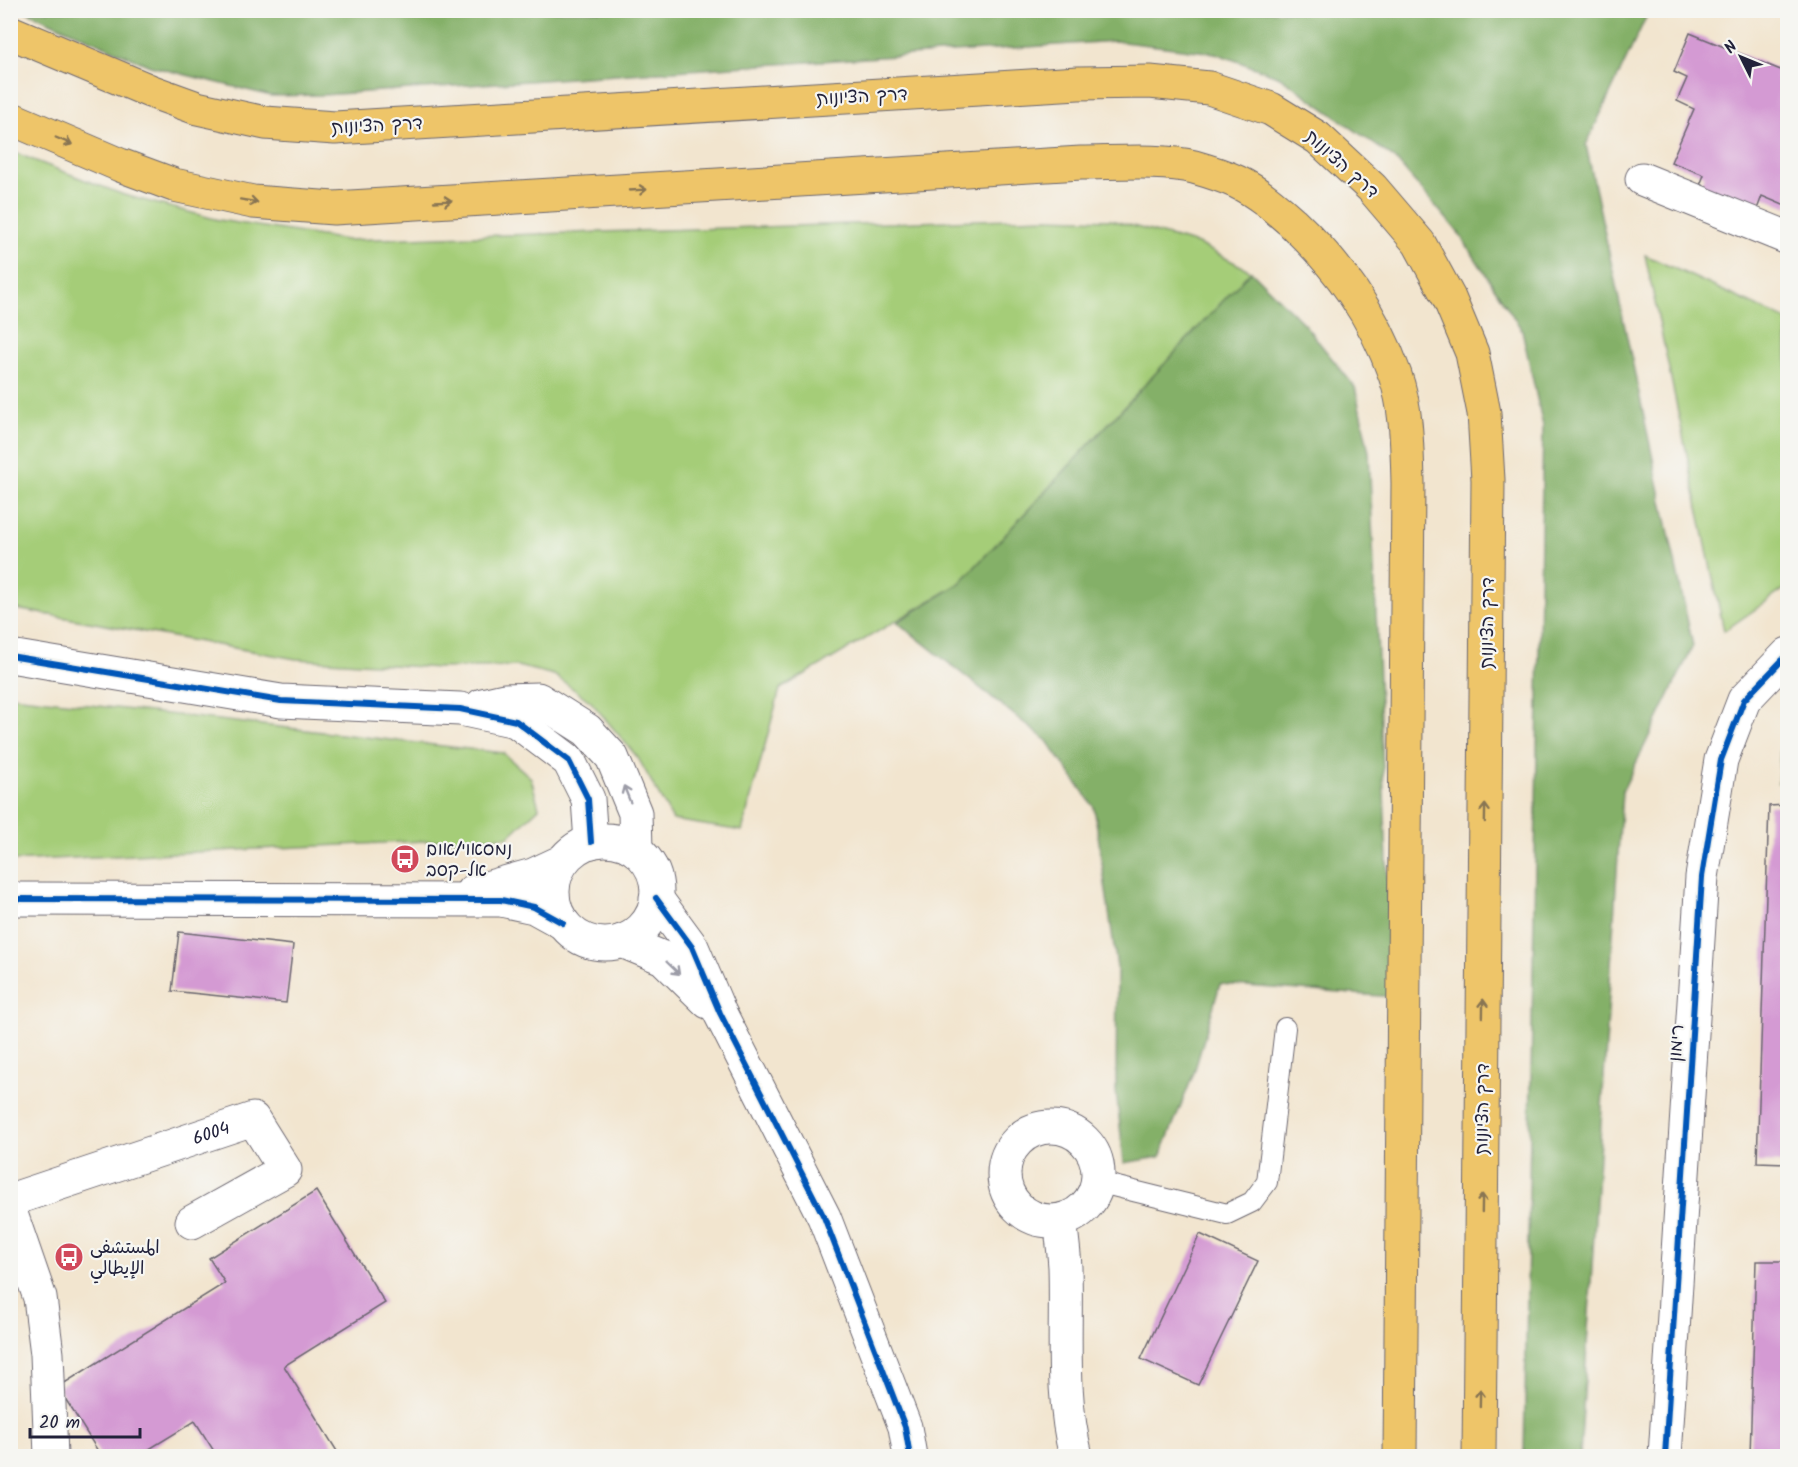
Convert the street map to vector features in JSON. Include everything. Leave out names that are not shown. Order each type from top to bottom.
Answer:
[{"type":"highway","name":"דרך הציונות","points":[[10,32],[150,91],[197,108],[265,123],[335,128],[1078,83],[1150,82],[1209,88],[1271,109],[1309,132],[1372,188],[1419,243],[1449,298],[1472,353],[1484,413],[1488,480],[1479,1456]]},
{"type":"highway","points":[[10,118],[120,165],[174,185],[253,202],[334,208],[1081,163],[1147,162],[1192,167],[1237,182],[1270,202],[1315,244],[1353,289],[1378,333],[1396,377],[1405,423],[1408,495],[1400,1456]]},
{"type":"street","points":[[1641,179],[1788,238]]},
{"type":"street","name":"רימון","points":[[1665,1456],[1702,877],[1721,760],[1744,700],[1788,654]]},
{"type":"street","points":[[10,656],[281,701],[460,709],[516,721],[569,761],[588,799],[591,842]]},
{"type":"street","points":[[460,709],[504,700],[538,699],[587,730],[612,758],[635,813],[636,850]]},
{"type":"street","points":[[10,899],[501,900],[534,907],[563,923],[575,935],[590,942],[606,944],[622,941],[636,933],[648,921],[656,898],[654,876],[648,862],[636,850],[623,843],[608,840],[591,842],[575,849],[563,861],[555,876],[553,892],[556,909],[563,923]]},
{"type":"street","points":[[445,899],[533,875],[563,861]]},
{"type":"street","points":[[656,898],[692,946],[720,1013],[824,1217],[905,1428],[910,1456]]},
{"type":"street","points":[[622,941],[663,958],[720,1013]]},
{"type":"street","name":"6004","points":[[10,1200],[253,1119],[285,1170],[192,1222]]},
{"type":"street","points":[[1041,1126],[1060,1127],[1077,1133],[1090,1146],[1098,1164],[1097,1182],[1090,1200],[1077,1213],[1060,1220],[1041,1220],[1024,1214],[1011,1200],[1004,1183],[1004,1165],[1011,1147],[1024,1134],[1041,1126]]},
{"type":"street","points":[[10,1211],[40,1298],[47,1354],[51,1456]]},
{"type":"street","points":[[1060,1220],[1065,1266],[1064,1375],[1072,1442],[1076,1456]]},
{"type":"lane","points":[[1097,1182],[1227,1214],[1252,1202],[1267,1182],[1285,1028]]},
{"type":"green space","points":[[25,11],[1649,11],[1586,145],[1693,646],[1622,792],[1580,1456],[1524,1456],[1543,426],[1522,330],[1458,232],[1395,159],[1280,77],[1215,53],[1115,41],[323,95],[271,96],[150,66]]},
{"type":"green space","points":[[10,151],[124,195],[219,220],[346,240],[1046,218],[1111,220],[1198,244],[1251,271],[959,584],[780,689],[742,831],[673,820],[638,758],[591,702],[554,675],[517,666],[439,668],[296,659],[11,608]]},
{"type":"green space","points":[[1645,255],[1787,320],[1787,587],[1724,631]]},
{"type":"green space","points":[[1251,271],[1305,325],[1355,387],[1369,452],[1393,997],[1220,984],[1194,1073],[1160,1157],[1124,1163],[1116,1090],[1117,968],[1094,807],[1047,741],[897,622],[959,584]]},
{"type":"green space","points":[[12,696],[503,753],[531,778],[539,808],[508,837],[12,861]]},
{"type":"green space","points":[[1787,724],[1787,783],[1778,783],[1781,740]]},
{"type":"building","points":[[1690,33],[1788,73],[1788,207],[1762,196],[1756,212],[1699,188],[1704,175],[1671,162],[1694,109],[1677,101],[1687,78],[1674,72]]},
{"type":"building","points":[[1788,805],[1788,1163],[1757,1162],[1769,806]]},
{"type":"building","points":[[179,932],[293,945],[286,1003],[172,991]]},
{"type":"building","points":[[316,1191],[385,1303],[284,1366],[340,1456],[217,1456],[195,1421],[138,1456],[101,1456],[58,1387],[225,1283],[209,1258]]},
{"type":"building","points":[[1200,1234],[1258,1261],[1198,1385],[1141,1359]]},
{"type":"building","points":[[1756,1261],[1788,1261],[1788,1456],[1750,1456]]},
{"type":"cycle path","points":[[1665,1456],[1702,877],[1721,760],[1744,700],[1788,654]]},
{"type":"cycle path","points":[[10,656],[281,701],[460,709],[516,721],[569,761],[588,799],[591,842]]},
{"type":"cycle path","points":[[656,898],[692,947],[720,1013],[824,1217],[905,1427],[910,1456]]},
{"type":"cycle path","points":[[10,899],[501,900],[534,907],[563,923]]},
{"type":"place","name":"נמסאוי/אום אל-קסב","points":[[405,859]]},
{"type":"place","name":"المستشفى الإيطالي","points":[[69,1257]]}]
